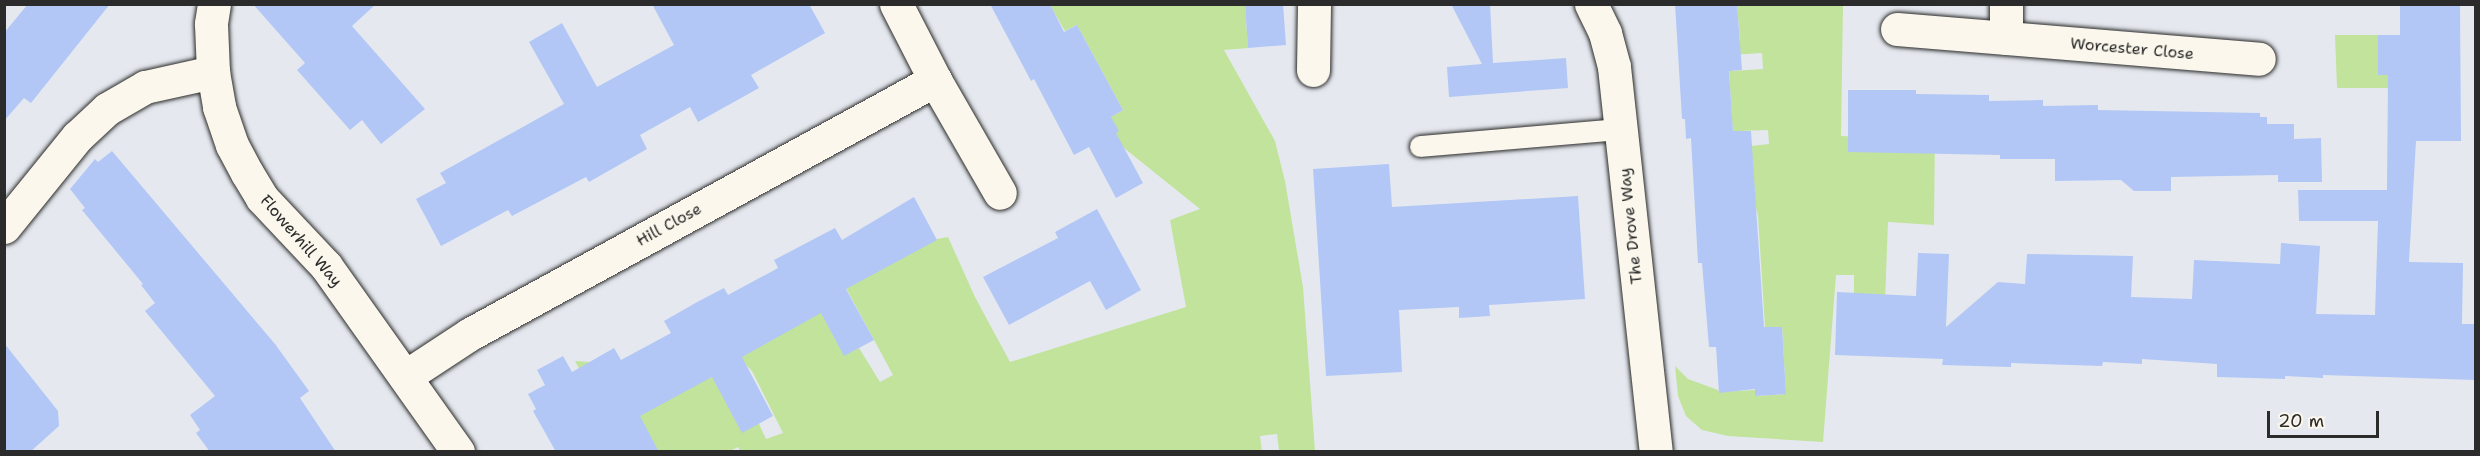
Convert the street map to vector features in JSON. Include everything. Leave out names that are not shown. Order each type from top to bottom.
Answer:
[{"type":"street","name":"Flowerhill Way","points":[[214,4],[211,24],[213,72],[219,107],[232,145],[262,198],[326,266],[458,452]]},
{"type":"street","points":[[896,4],[935,80],[1000,193]]},
{"type":"street","points":[[1313,70],[1314,4]]},
{"type":"street","name":"The Drove Way","points":[[1591,4],[1605,33],[1614,67],[1656,452]]},
{"type":"street","points":[[2006,4],[2006,38]]},
{"type":"street","name":"Worcester Close","points":[[1897,29],[2259,59]]},
{"type":"street","points":[[4,227],[84,129],[107,109],[145,87],[213,72]]},
{"type":"street","name":"Hill Close","points":[[406,376],[470,334],[935,80]]},
{"type":"lane","points":[[1420,146],[1620,129]]},
{"type":"green space","points":[[1050,5],[1245,5],[1248,48],[1224,50],[1275,141],[1285,181],[1303,287],[1315,451],[1279,451],[1277,434],[1260,436],[1262,452],[741,452],[738,447],[728,452],[623,451],[575,361],[590,362],[618,414],[700,369],[706,380],[717,374],[759,424],[766,439],[783,433],[752,371],[739,358],[817,305],[844,355],[859,348],[880,382],[893,375],[846,288],[937,239],[948,237],[975,297],[1010,362],[1186,307],[1170,220],[1200,209],[1119,144],[1111,117],[1123,110],[1077,25],[1065,31]]},
{"type":"green space","points":[[1737,5],[1843,5],[1841,136],[1864,137],[1864,152],[1881,152],[1935,129],[1934,225],[1888,222],[1885,301],[1854,294],[1854,275],[1836,275],[1823,442],[1728,436],[1702,430],[1686,416],[1678,396],[1675,366],[1688,379],[1719,392],[1755,390],[1755,396],[1786,394],[1782,327],[1765,327],[1751,146],[1769,144],[1768,130],[1739,131],[1733,135],[1729,68],[1732,71],[1763,69],[1762,53],[1730,55],[1740,41]]},
{"type":"green space","points":[[2335,35],[2378,35],[2378,75],[2400,75],[2400,88],[2337,88]]},
{"type":"building","points":[[28,4],[110,4],[31,103],[24,98],[4,121],[4,33]]},
{"type":"building","points":[[253,4],[376,4],[352,26],[425,109],[381,144],[362,120],[350,130],[297,70],[305,63]]},
{"type":"building","points":[[652,4],[809,4],[825,33],[751,75],[759,88],[698,122],[690,107],[640,135],[647,149],[589,182],[586,177],[512,216],[508,210],[441,246],[416,199],[446,183],[440,173],[564,104],[529,42],[562,23],[597,87],[674,45]]},
{"type":"building","points":[[990,4],[1050,4],[1064,32],[1077,25],[1123,110],[1111,117],[1119,131],[1116,133],[1143,183],[1116,198],[1089,147],[1074,155],[1034,79],[1031,81]]},
{"type":"building","points":[[1245,4],[1283,4],[1286,45],[1248,48]]},
{"type":"building","points":[[1451,4],[1490,4],[1493,63],[1566,58],[1568,88],[1449,97],[1447,67],[1482,64]]},
{"type":"building","points":[[1675,4],[1737,4],[1742,70],[1729,71],[1733,131],[1751,131],[1764,327],[1782,327],[1786,394],[1755,396],[1755,389],[1719,393],[1716,347],[1709,347],[1702,263],[1698,263],[1691,138],[1686,139],[1685,119],[1682,119]]},
{"type":"building","points":[[2400,4],[2460,4],[2461,141],[2416,141],[2409,262],[2463,263],[2462,324],[2475,324],[2475,380],[2323,375],[2323,378],[2285,376],[2285,379],[2217,377],[2217,364],[2142,359],[2142,364],[2103,362],[2102,366],[2011,363],[2011,367],[1942,365],[1943,359],[1835,355],[1837,292],[1916,296],[1918,253],[1949,254],[1946,327],[1998,282],[2025,284],[2027,254],[2133,256],[2131,297],[2192,299],[2194,260],[2280,264],[2281,243],[2320,246],[2316,314],[2375,315],[2378,221],[2299,221],[2298,190],[2387,190],[2388,75],[2378,75],[2378,35],[2400,35]]},
{"type":"building","points":[[1848,90],[1916,90],[1916,94],[1989,95],[1989,101],[2043,100],[2043,106],[2098,105],[2098,110],[2260,113],[2260,117],[2267,117],[2267,124],[2294,124],[2294,139],[2321,138],[2322,182],[2278,182],[2278,175],[2171,177],[2171,191],[2134,191],[2121,180],[2055,181],[2055,159],[2000,159],[2000,155],[1848,152]]},
{"type":"building","points":[[112,151],[275,344],[309,391],[300,398],[336,452],[210,452],[196,433],[200,430],[190,415],[215,396],[145,311],[155,303],[141,285],[143,284],[82,210],[85,208],[70,189],[95,159],[98,162]]},
{"type":"building","points":[[1389,164],[1392,207],[1578,196],[1585,299],[1489,305],[1490,316],[1459,318],[1459,307],[1399,310],[1402,372],[1326,376],[1313,169]]},
{"type":"building","points":[[914,197],[937,240],[846,289],[874,340],[844,356],[821,313],[742,357],[773,416],[742,433],[712,377],[640,416],[659,452],[556,452],[533,411],[536,409],[528,394],[545,385],[537,370],[563,356],[572,372],[614,348],[621,360],[671,333],[664,321],[699,301],[724,288],[728,295],[778,268],[774,260],[835,228],[842,240]]},
{"type":"building","points":[[1097,209],[1141,290],[1106,310],[1090,281],[1009,325],[983,277],[1058,238],[1055,232]]},
{"type":"building","points":[[4,343],[58,411],[59,426],[30,452],[4,452]]}]
